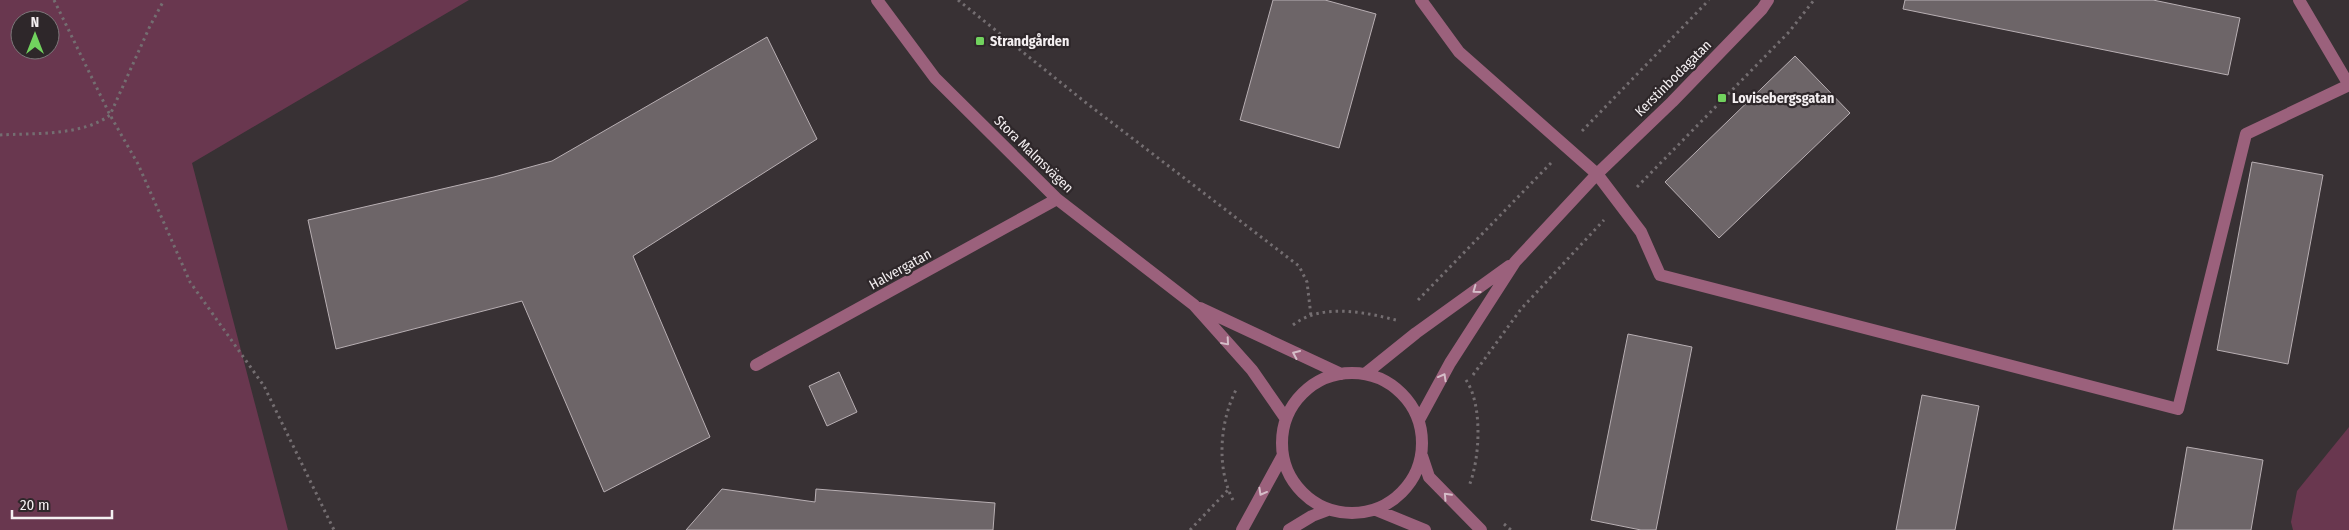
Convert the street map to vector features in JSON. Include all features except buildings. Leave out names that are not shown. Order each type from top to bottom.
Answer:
[{"type":"street","name":"Stora Malmsvägen","points":[[876,0],[935,78],[1057,199],[1194,305],[1252,370],[1286,419]]},
{"type":"street","points":[[1421,0],[1459,52],[1597,174],[1641,232],[1660,275],[2178,409],[2246,134],[2349,85],[2299,0]]},
{"type":"street","name":"Kerstinbodagatan","points":[[1419,420],[1450,363],[1515,262],[1597,174],[1672,102],[1762,9],[1768,0]]},
{"type":"street","name":"Halvergatan","points":[[756,365],[1057,199]]},
{"type":"street","name":"Kerstinbodagatan","points":[[1365,374],[1416,333],[1515,262]]},
{"type":"street","name":"Stora Malmsvägen","points":[[1194,305],[1341,374]]},
{"type":"street","points":[[1289,530],[1312,516],[1328,510],[1352,513],[1376,510],[1388,504],[1406,489],[1419,468],[1422,456],[1422,438],[1419,420],[1414,409],[1400,392],[1377,377],[1365,374],[1341,374],[1318,382],[1302,394],[1286,419],[1283,431],[1283,455],[1291,478],[1301,491],[1328,510]]},
{"type":"street","points":[[1242,530],[1283,455]]},
{"type":"street","points":[[1422,456],[1429,477],[1481,530]]},
{"type":"street","points":[[1376,510],[1425,530]]},
{"type":"path","points":[[54,0],[110,115],[138,164],[190,282],[264,386],[334,530]]},
{"type":"path","points":[[0,135],[47,132],[88,126],[101,122],[110,115],[150,26],[164,0]]},
{"type":"path","points":[[958,0],[1085,102],[1299,266],[1307,282],[1311,316],[1330,312],[1355,312],[1399,320]]},
{"type":"path","points":[[1467,490],[1473,476],[1478,439],[1478,418],[1468,382]]},
{"type":"path","points":[[1236,505],[1228,490],[1224,470],[1224,427],[1229,405],[1239,385]]},
{"type":"path","points":[[1190,530],[1228,490]]},
{"type":"shaded area","points":[[0,0],[469,0],[192,163],[288,530],[0,530]]},
{"type":"shaded area","points":[[2349,427],[2349,530],[2293,530],[2291,522],[2297,491]]},
{"type":"place","name":"Strandgården","points":[[980,41]]},
{"type":"place","name":"Lovisebergsgatan","points":[[1722,98]]}]
